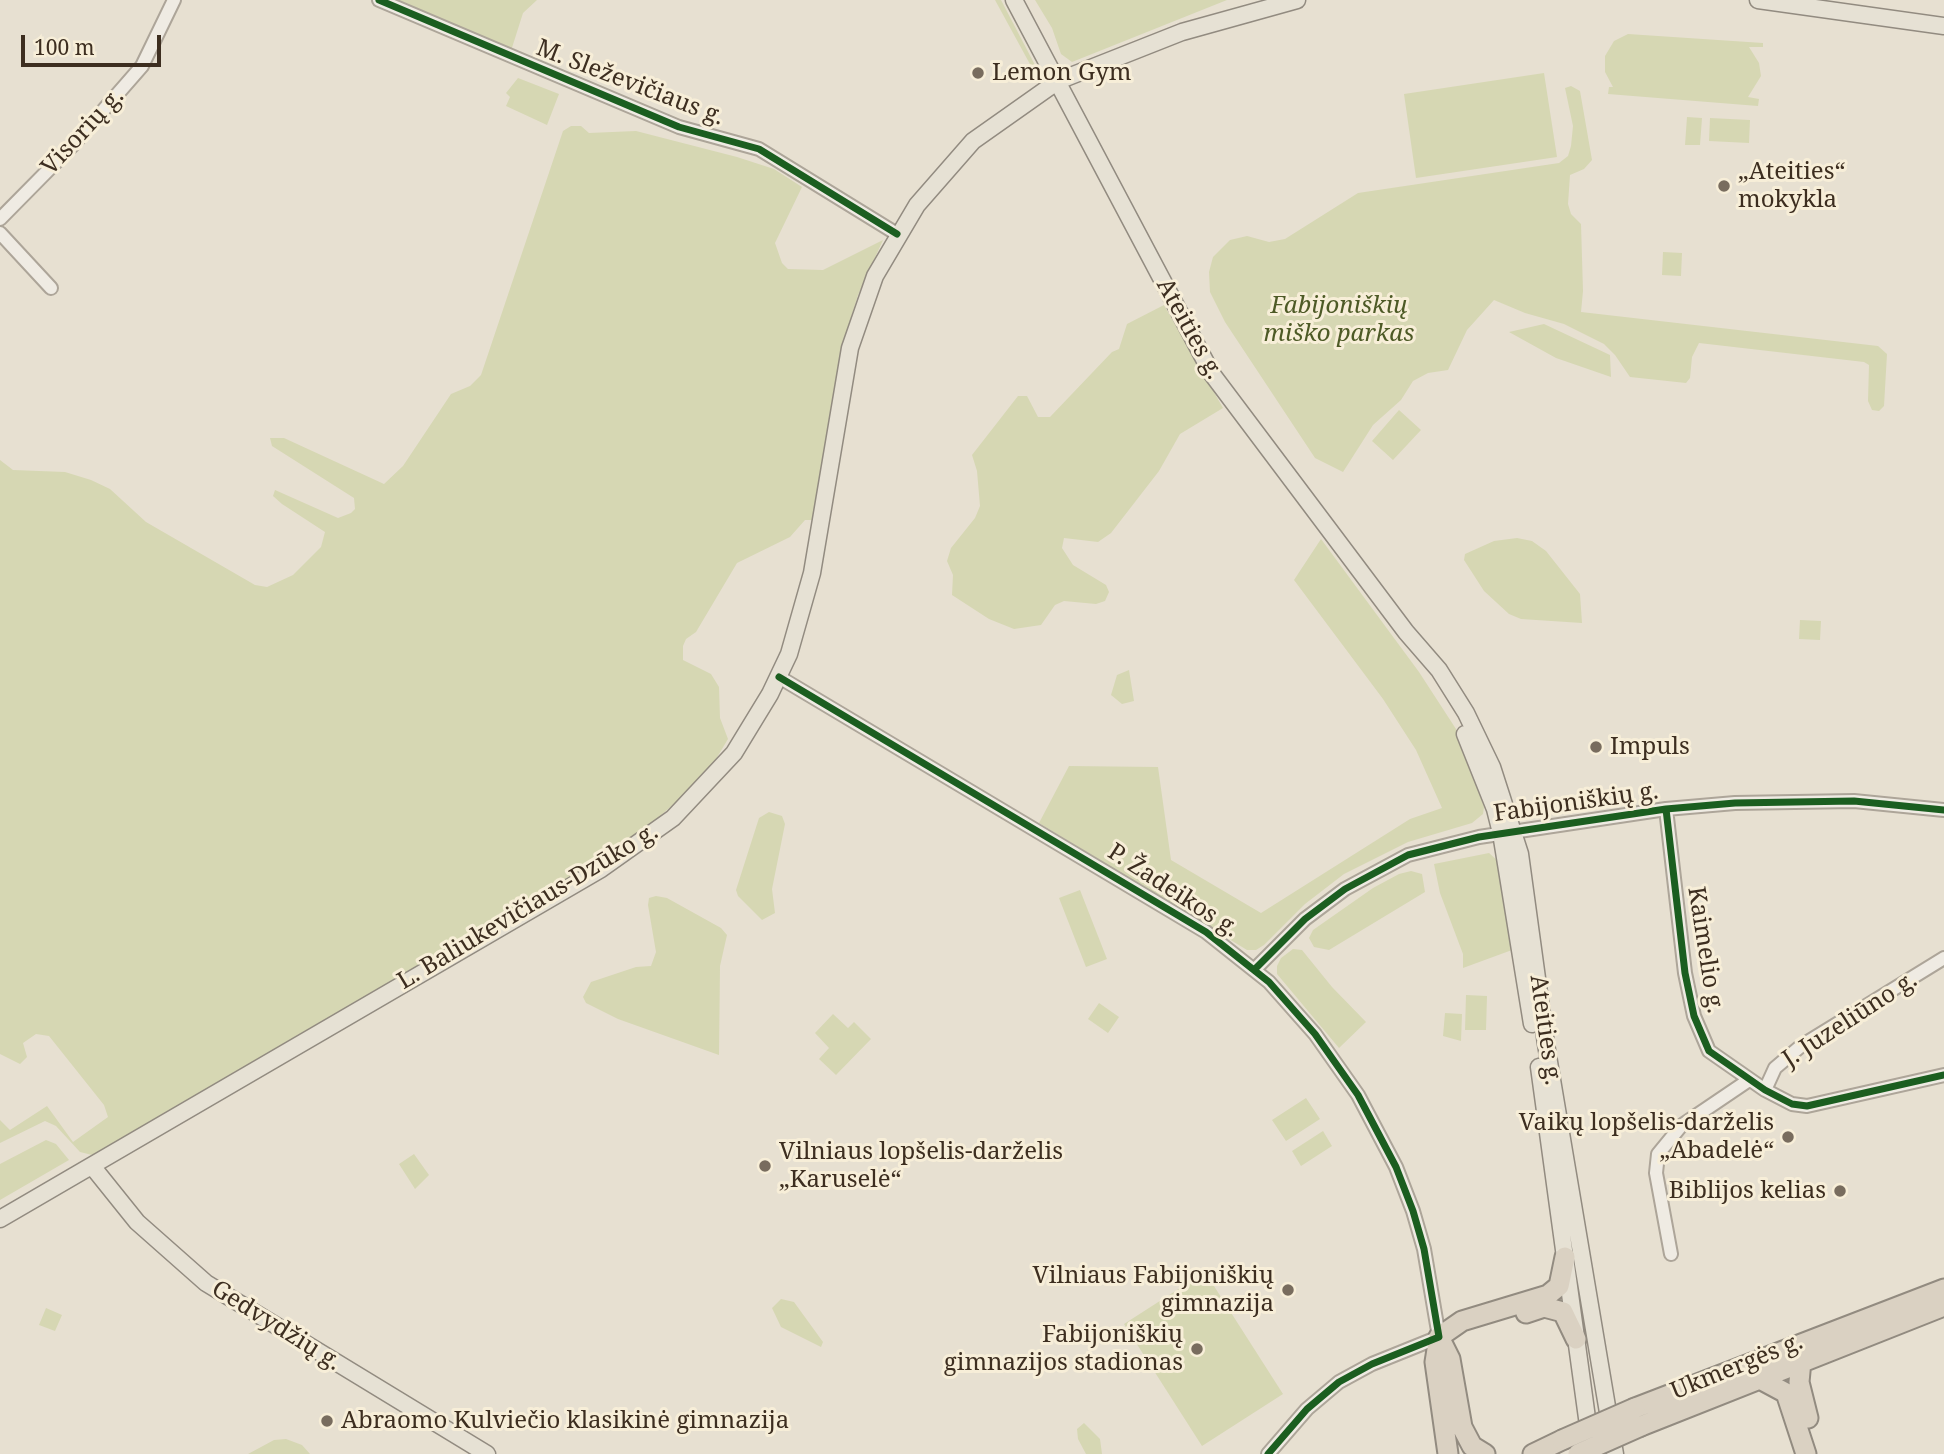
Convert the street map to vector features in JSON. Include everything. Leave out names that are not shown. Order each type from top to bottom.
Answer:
[{"type":"highway","points":[[1448,1454],[1435,1362],[1439,1337],[1462,1321],[1548,1295],[1559,1286],[1565,1257]]},
{"type":"highway","name":"Ukmergės g.","points":[[1578,1454],[1638,1417],[1944,1289]]},
{"type":"highway","name":"Ukmergės g.","points":[[1533,1454],[1562,1440],[1758,1378],[1944,1306]]},
{"type":"highway","points":[[1439,1337],[1544,1307],[1563,1312],[1576,1339]]},
{"type":"highway","points":[[1439,1337],[1450,1359],[1462,1427],[1472,1446],[1485,1454]]},
{"type":"highway","points":[[1801,1361],[1801,1394],[1819,1454]]},
{"type":"highway","points":[[1758,1378],[1786,1393],[1806,1454]]},
{"type":"main road","name":"Ateities g.","points":[[1014,0],[1212,374],[1406,632],[1439,670],[1466,713],[1492,768],[1508,832],[1615,1454]]},
{"type":"main road","name":"L. Baliukevičiaus-Dzūko g.","points":[[0,1219],[626,853],[673,818],[713,778],[744,738],[779,677],[797,633],[812,573],[849,348],[875,276],[897,234],[932,186],[961,152],[1027,100],[1058,81],[1182,32],[1297,0]]},
{"type":"main road","points":[[1758,0],[1832,6],[1944,26]]},
{"type":"main road","name":"Ateities g.","points":[[1508,832],[1592,1454]]},
{"type":"main road","name":"Gedvydžių g.","points":[[92,1166],[136,1222],[206,1283],[486,1454]]},
{"type":"street","name":"Visorių g.","points":[[0,219],[73,145],[135,75],[150,54],[174,0]]},
{"type":"street","name":"M. Sleževičiaus g.","points":[[379,0],[665,122],[759,149],[897,234]]},
{"type":"street","points":[[0,233],[51,288]]},
{"type":"street","name":"P. Žadeikos g.","points":[[779,677],[1155,900],[1206,932],[1255,969],[1315,1034],[1374,1122],[1396,1167],[1424,1249],[1439,1337]]},
{"type":"street","name":"Fabijoniškių g.","points":[[1255,969],[1319,907],[1377,870],[1423,850],[1508,832],[1666,809],[1812,800],[1944,810]]},
{"type":"street","name":"Kaimelio g.","points":[[1666,809],[1685,973],[1694,1016],[1709,1051],[1765,1090],[1792,1104],[1807,1106],[1944,1075]]},
{"type":"street","name":"J. Juzeliūno g.","points":[[1765,1090],[1775,1068],[1801,1046],[1944,958]]},
{"type":"street","points":[[1671,1254],[1656,1173],[1658,1154],[1681,1126],[1749,1080]]},
{"type":"street","points":[[1268,1454],[1307,1409],[1339,1382],[1371,1364],[1439,1337]]},
{"type":"green space","points":[[388,0],[537,0],[523,13],[510,54]]},
{"type":"green space","points":[[995,0],[1001,0],[1036,67],[1031,66]]},
{"type":"green space","points":[[1035,0],[1227,0],[1072,62],[1061,54],[1052,28]]},
{"type":"green space","points":[[1628,34],[1763,43],[1763,47],[1749,47],[1759,63],[1761,76],[1748,97],[1759,99],[1758,106],[1608,94],[1609,87],[1613,87],[1605,72],[1605,56],[1614,41]]},
{"type":"green space","points":[[1544,73],[1557,157],[1416,178],[1404,94]]},
{"type":"green space","points":[[518,78],[559,94],[547,125],[506,106],[510,97],[506,93]]},
{"type":"green space","name":"Fabijoniškių miško parkas","points":[[1571,86],[1580,91],[1592,160],[1584,169],[1570,175],[1568,204],[1571,214],[1581,224],[1581,312],[1878,346],[1887,354],[1884,406],[1879,411],[1872,410],[1868,401],[1869,365],[1864,362],[1699,343],[1692,357],[1690,378],[1686,383],[1630,377],[1604,344],[1564,324],[1525,313],[1494,300],[1467,330],[1448,370],[1428,373],[1413,381],[1401,400],[1373,425],[1343,472],[1315,458],[1225,322],[1210,292],[1209,272],[1213,257],[1230,240],[1247,236],[1269,242],[1285,239],[1358,193],[1559,163],[1568,156],[1571,146],[1573,126],[1565,88]]},
{"type":"green space","points":[[1687,117],[1702,118],[1700,145],[1685,145]]},
{"type":"green space","points":[[1710,118],[1750,120],[1749,143],[1709,141]]},
{"type":"green space","points":[[571,126],[581,126],[589,133],[636,131],[737,157],[774,169],[802,187],[775,243],[782,263],[788,269],[823,270],[883,240],[858,295],[843,343],[813,520],[805,520],[790,537],[737,563],[696,632],[686,639],[683,646],[683,660],[711,674],[719,687],[720,718],[728,739],[713,764],[684,795],[644,830],[602,858],[92,1155],[80,1152],[56,1126],[45,1121],[0,1143],[0,1120],[10,1130],[47,1106],[73,1142],[108,1117],[104,1105],[49,1036],[36,1034],[23,1043],[27,1057],[20,1064],[0,1054],[0,460],[13,470],[65,472],[110,489],[146,522],[255,585],[267,587],[293,575],[321,547],[325,532],[282,504],[273,496],[275,490],[338,518],[355,509],[354,498],[272,446],[270,438],[284,438],[384,484],[403,466],[451,394],[470,386],[481,375],[563,131]]},
{"type":"green space","points":[[1663,252],[1682,253],[1681,276],[1662,275]]},
{"type":"green space","points":[[1164,305],[1223,408],[1180,434],[1159,471],[1111,533],[1098,542],[1064,538],[1062,548],[1073,565],[1106,585],[1109,592],[1105,601],[1096,604],[1064,601],[1055,605],[1041,625],[1014,629],[989,619],[952,595],[953,575],[947,561],[951,548],[975,518],[980,506],[977,471],[972,455],[1018,396],[1027,396],[1038,417],[1050,417],[1112,352],[1119,349],[1127,324]]},
{"type":"green space","points":[[1544,324],[1610,355],[1611,377],[1556,358],[1509,332]]},
{"type":"green space","points":[[1399,410],[1421,430],[1393,460],[1372,441]]},
{"type":"green space","points":[[1517,538],[1532,541],[1546,551],[1580,594],[1582,623],[1521,619],[1509,614],[1484,591],[1464,560],[1465,554],[1494,541]]},
{"type":"green space","points":[[1321,539],[1419,672],[1456,729],[1484,807],[1483,814],[1472,823],[1408,842],[1344,874],[1305,904],[1264,945],[1256,950],[1247,950],[1039,823],[1069,766],[1158,767],[1171,860],[1261,913],[1410,819],[1442,808],[1416,750],[1383,699],[1294,580]]},
{"type":"green space","points":[[1800,620],[1821,621],[1820,640],[1799,639]]},
{"type":"green space","points":[[1129,670],[1134,701],[1122,704],[1111,695],[1117,675]]},
{"type":"green space","points":[[769,812],[782,816],[785,824],[772,889],[775,913],[762,920],[738,896],[736,890],[759,818]]},
{"type":"green space","points":[[1489,853],[1499,862],[1512,950],[1463,968],[1463,954],[1440,893],[1434,864]]},
{"type":"green space","points":[[1411,871],[1422,874],[1425,892],[1329,950],[1314,947],[1309,938],[1313,930],[1373,888],[1399,874]]},
{"type":"green space","points":[[1080,890],[1107,959],[1086,967],[1059,898]]},
{"type":"green space","points":[[649,898],[667,898],[721,928],[727,935],[720,966],[719,1055],[618,1019],[586,1003],[583,997],[591,982],[636,967],[651,966],[656,952],[648,905]]},
{"type":"green space","points":[[1293,949],[1302,950],[1332,987],[1366,1022],[1339,1048],[1277,974],[1281,958]]},
{"type":"green space","points":[[1466,995],[1487,996],[1486,1030],[1465,1030]]},
{"type":"green space","points":[[1099,1003],[1119,1017],[1108,1033],[1088,1019]]},
{"type":"green space","points":[[1445,1013],[1462,1014],[1461,1041],[1443,1036]]},
{"type":"green space","points":[[833,1014],[848,1028],[854,1022],[871,1039],[836,1075],[819,1059],[829,1048],[815,1033]]},
{"type":"green space","points":[[1306,1098],[1320,1119],[1286,1141],[1272,1120]]},
{"type":"green space","points":[[1323,1131],[1332,1146],[1301,1166],[1292,1151]]},
{"type":"green space","points":[[46,1140],[56,1144],[69,1160],[0,1200],[0,1164]]},
{"type":"green space","points":[[414,1154],[429,1175],[415,1189],[399,1164]]},
{"type":"green space","name":"Fabijoniškių gimnazijos stadionas","points":[[1205,1272],[1283,1394],[1202,1446],[1124,1324]]},
{"type":"green space","points":[[781,1299],[794,1302],[823,1342],[821,1347],[781,1327],[772,1308]]},
{"type":"green space","points":[[46,1308],[62,1315],[55,1331],[39,1325]]},
{"type":"green space","points":[[1084,1423],[1100,1439],[1102,1454],[1086,1454],[1078,1439],[1077,1429]]},
{"type":"green space","points":[[286,1439],[302,1445],[310,1454],[248,1454],[274,1440]]},
{"type":"cycle path","points":[[379,0],[679,127],[759,149],[897,234]]},
{"type":"cycle path","points":[[779,677],[1206,932],[1269,982],[1315,1034],[1358,1095],[1396,1167],[1413,1211],[1424,1249],[1439,1337],[1372,1364],[1339,1382],[1307,1409],[1268,1454]]},
{"type":"cycle path","points":[[1255,969],[1305,919],[1345,889],[1408,855],[1479,837],[1666,809],[1735,803],[1854,801],[1944,810]]},
{"type":"cycle path","points":[[1666,809],[1685,973],[1694,1016],[1709,1051],[1765,1090],[1792,1104],[1807,1106],[1944,1075]]},
{"type":"place","name":"Lemon Gym","points":[[978,73]]},
{"type":"place","name":"„Ateities“ mokykla","points":[[1724,186]]},
{"type":"place","name":"Impuls","points":[[1596,747]]},
{"type":"place","name":"Vaikų lopšelis-darželis „Abadelė“","points":[[1788,1137]]},
{"type":"place","name":"Vilniaus lopšelis-darželis „Karuselė“","points":[[765,1166]]},
{"type":"place","name":"Biblijos kelias","points":[[1840,1191]]},
{"type":"place","name":"Vilniaus Fabijoniškių gimnazija","points":[[1288,1290]]},
{"type":"place","name":"Fabijoniškių gimnazijos stadionas","points":[[1197,1349]]},
{"type":"place","name":"Abraomo Kulviečio klasikinė gimnazija","points":[[327,1421]]}]
